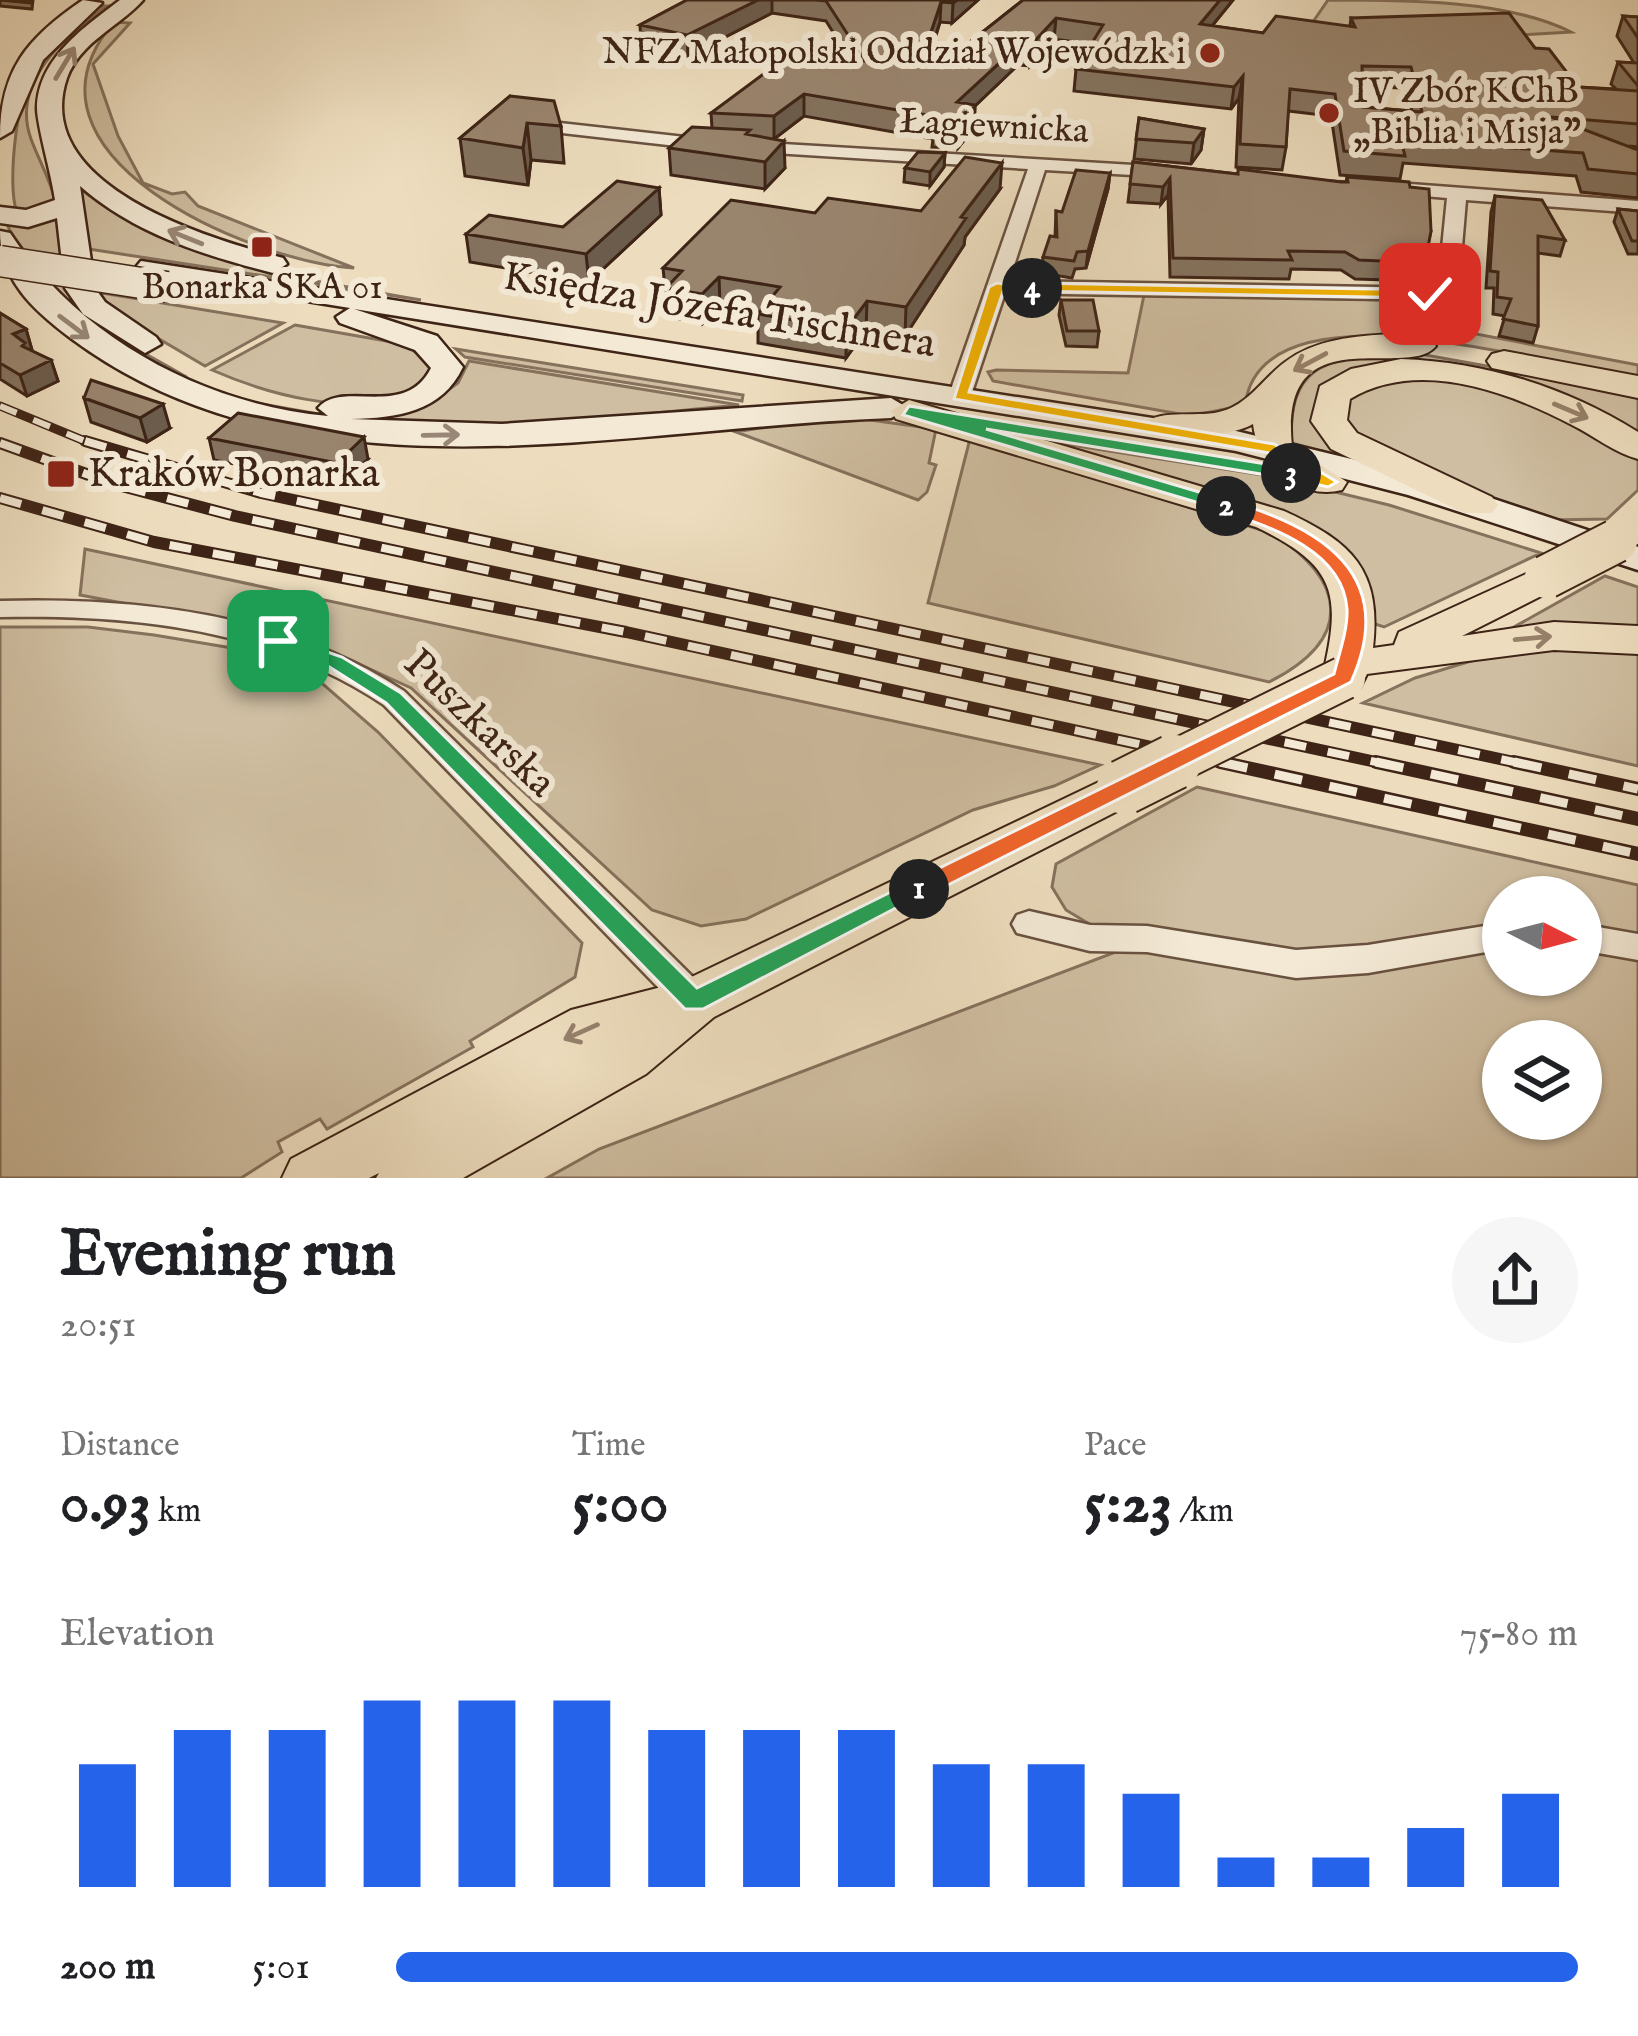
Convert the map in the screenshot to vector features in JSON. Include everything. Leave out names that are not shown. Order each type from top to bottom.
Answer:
[{"type":"main road","points":[[134,0],[76,44],[56,76],[50,110],[62,152],[80,288],[94,308],[124,332],[199,373],[280,399],[353,409],[409,402],[443,379],[447,367],[439,351],[346,316]]},
{"type":"main road","points":[[0,60],[58,19],[92,3]]},
{"type":"main road","points":[[0,131],[17,80],[33,53],[92,3]]},
{"type":"main road","points":[[62,152],[86,180],[123,207],[207,246],[268,263],[503,309],[594,337]]},
{"type":"main road","points":[[0,215],[28,219],[67,205]]},
{"type":"main road","points":[[0,242],[159,277]]},
{"type":"main road","points":[[0,242],[38,298],[91,340],[171,386],[259,416],[335,430],[442,435],[705,415],[900,410],[1270,519],[1307,538],[1334,560],[1354,587],[1359,670]]},
{"type":"main road","points":[[0,261],[159,277]]},
{"type":"main road","name":"Księdza Józefa Tischnera","points":[[159,277],[594,337],[1274,449],[1478,505],[1624,554]]},
{"type":"main road","name":"Księdza Józefa Tischnera","points":[[159,277],[346,316],[900,410],[1167,449],[1328,482],[1624,554]]},
{"type":"main road","points":[[1158,428],[1231,422],[1277,394],[1290,373],[1316,356],[1382,344],[1456,352],[1638,388]]},
{"type":"main road","points":[[1478,505],[1344,441],[1329,421],[1333,394],[1354,379],[1386,371],[1452,373],[1563,407],[1638,448]]},
{"type":"main road","points":[[1277,394],[1274,449],[1293,466],[1328,482]]},
{"type":"main road","points":[[313,1178],[591,1026],[694,1001],[1546,577],[1624,554]]},
{"type":"main road","points":[[1359,670],[1536,638],[1638,640]]},
{"type":"main road","points":[[407,1178],[626,1057],[694,1001]]},
{"type":"street","name":"Łagiewnicka","points":[[514,123],[656,142],[1193,174]]},
{"type":"street","points":[[960,395],[1039,162]]},
{"type":"street","points":[[1383,188],[1638,207]]},
{"type":"street","points":[[997,287],[1448,294],[1457,194]]},
{"type":"street","name":"Puszkarska","points":[[0,609],[68,608],[216,628],[278,641],[348,668],[394,698],[694,1001]]},
{"type":"street","points":[[1029,924],[1090,938],[1147,939],[1296,964],[1368,959],[1482,940]]},
{"type":"street","points":[[1602,941],[1638,947]]},
{"type":"shaded area","points":[[1328,0],[1487,8],[1546,21],[1571,32],[1295,48]]},
{"type":"shaded area","points":[[97,6],[106,6],[59,46],[35,79],[28,98],[31,139],[55,201],[17,212],[13,160],[29,77],[49,49]]},
{"type":"shaded area","points":[[114,22],[130,23],[93,64],[118,136],[143,183],[113,156],[89,115],[87,70]]},
{"type":"shaded area","points":[[73,183],[111,210],[194,249],[284,274],[421,300],[82,248]]},
{"type":"shaded area","points":[[143,183],[172,194],[185,192],[198,206],[354,268],[257,246],[203,222]]},
{"type":"shaded area","points":[[57,217],[70,279],[93,317],[183,375],[138,358],[84,316],[35,267],[7,224]]},
{"type":"shaded area","points":[[96,292],[283,323],[205,366],[117,314]]},
{"type":"shaded area","points":[[1144,295],[1437,301],[1455,330],[1638,365],[1638,381],[1483,348],[1355,337],[1302,344],[1263,366],[1245,405],[1191,416],[993,381],[988,372],[1128,373]]},
{"type":"shaded area","points":[[295,325],[392,342],[413,350],[435,369],[407,394],[359,403],[308,400],[212,370]]},
{"type":"shaded area","points":[[456,349],[743,395],[742,401],[465,357]]},
{"type":"shaded area","points":[[1403,351],[1638,393],[1638,438],[1502,378],[1346,372],[1322,387],[1313,415],[1352,459],[1291,443],[1298,394],[1320,368]]},
{"type":"shaded area","points":[[469,361],[739,405],[506,426],[389,426],[274,411],[188,382],[251,402],[335,417],[428,404],[458,383]]},
{"type":"shaded area","points":[[1412,373],[1521,396],[1638,458],[1638,490],[1607,519],[1549,520],[1383,455],[1348,432],[1339,401]]},
{"type":"shaded area","points":[[806,420],[870,420],[936,429],[929,463],[936,465],[927,492],[918,500],[736,432]]},
{"type":"shaded area","points":[[970,439],[1271,533],[1297,551],[1327,590],[1331,609],[1327,629],[1297,665],[1269,682],[928,603]]},
{"type":"shaded area","points":[[1039,440],[1269,476],[1389,505],[1541,553],[1384,627],[1372,623],[1333,545]]},
{"type":"shaded area","points":[[85,549],[1100,765],[1054,786],[973,810],[746,919],[701,926],[652,910],[411,688],[298,636],[80,595]]},
{"type":"shaded area","points":[[1605,576],[1638,587],[1638,631],[1514,627]]},
{"type":"shaded area","points":[[0,627],[88,627],[154,635],[238,649],[308,671],[378,732],[582,943],[575,977],[470,1041],[473,1047],[327,1129],[320,1119],[278,1142],[282,1152],[241,1178],[0,1178]]},
{"type":"shaded area","points":[[1514,648],[1638,648],[1638,766],[1363,703],[1415,678]]},
{"type":"shaded area","points":[[1197,787],[1598,876],[1482,876],[1482,930],[1315,957],[1091,925],[1066,910],[1052,887],[1056,864]]},
{"type":"shaded area","points":[[1602,877],[1638,885],[1638,938],[1602,932]]},
{"type":"shaded area","points":[[1482,947],[1482,996],[1602,996],[1602,950],[1638,956],[1638,1178],[547,1178],[599,1149],[1126,948],[1223,962]]},
{"type":"building","points":[[687,0],[758,0],[687,35],[640,25]]},
{"type":"building","points":[[817,0],[957,0],[941,2],[928,41],[965,46],[1023,0],[1220,0],[1200,24],[1263,33],[1276,16],[1355,27],[1351,18],[1509,13],[1535,48],[1549,49],[1578,87],[1638,91],[1638,124],[1551,117],[1638,150],[1638,174],[1588,169],[1583,153],[1401,140],[1405,156],[1344,151],[1335,94],[1290,89],[1286,147],[1240,144],[1243,76],[1234,87],[1076,69],[1103,25],[1056,18],[1031,45],[1020,44],[957,102],[975,105],[959,126],[933,124],[939,117],[804,94],[774,116],[711,113],[796,50],[865,61],[826,1]],"holes":[[[1362,66],[1411,67],[1422,112],[1363,107]]]},
{"type":"building","points":[[1623,16],[1638,17],[1638,38]]},
{"type":"building","points":[[1618,62],[1638,63],[1638,86]]},
{"type":"building","points":[[510,96],[554,101],[561,126],[527,123],[523,148],[460,138]]},
{"type":"building","points":[[1139,118],[1204,129],[1194,143],[1136,139]]},
{"type":"building","points":[[692,127],[750,130],[746,134],[784,141],[765,162],[669,148]]},
{"type":"building","points":[[918,152],[945,153],[930,172],[905,168]]},
{"type":"building","points":[[965,157],[1002,163],[961,217],[966,218],[906,307],[867,301],[846,329],[758,314],[780,287],[719,277],[702,294],[666,288],[682,271],[663,268],[731,200],[815,213],[828,198],[921,211]]},
{"type":"building","points":[[1133,162],[1341,182],[1348,182],[1347,177],[1409,182],[1410,187],[1429,189],[1431,231],[1425,263],[1359,260],[1345,252],[1288,251],[1292,260],[1173,258],[1170,178],[1163,187],[1130,184]]},
{"type":"building","points":[[1076,170],[1110,173],[1088,251],[1077,252],[1074,261],[1043,257],[1050,236],[1057,237],[1056,211],[1062,212]]},
{"type":"building","points":[[617,181],[659,188],[586,254],[466,234],[489,215],[563,227]]},
{"type":"building","points":[[1495,196],[1542,200],[1565,240],[1538,236],[1538,326],[1503,319],[1511,299],[1497,297],[1498,272],[1490,271]]},
{"type":"building","points":[[1618,209],[1638,211],[1638,241],[1632,241]]},
{"type":"building","points":[[1061,300],[1093,300],[1099,331],[1067,331]]},
{"type":"building","points":[[0,313],[26,329],[13,334],[25,343],[22,346],[51,360],[20,375],[0,363]]},
{"type":"building","points":[[91,380],[163,404],[140,418],[84,398]]},
{"type":"building","points":[[238,413],[364,437],[337,463],[209,438]]},
{"type":"railway","points":[[0,406],[92,444]]},
{"type":"railway","points":[[85,441],[261,493],[1528,765]]},
{"type":"railway","points":[[0,443],[114,484],[235,516],[1390,765]]},
{"type":"railway","points":[[0,498],[154,542],[626,632],[1234,765]]},
{"type":"railway","points":[[1220,762],[1638,854]]},
{"type":"railway","points":[[1376,762],[1638,819]]},
{"type":"railway","points":[[1514,762],[1638,789]]},
{"type":"place","name":"NFZ Małopolski Oddział Wojewódzk i","points":[[1210,53]]},
{"type":"place","name":"IV Zbór KChB „Biblia i Misja”","points":[[1329,113]]},
{"type":"place","name":"Bonarka SKA 01","points":[[262,247]]},
{"type":"place","name":"Kraków Bonarka","points":[[61,474]]},
{"type":"route","points":[[278,641],[335,661],[394,698],[694,1001],[1343,678],[1357,626],[1354,587],[1334,560],[1307,538],[1270,519],[909,411],[1232,460],[1328,482],[1293,466],[1274,449],[960,395],[997,287],[1430,294]]}]
